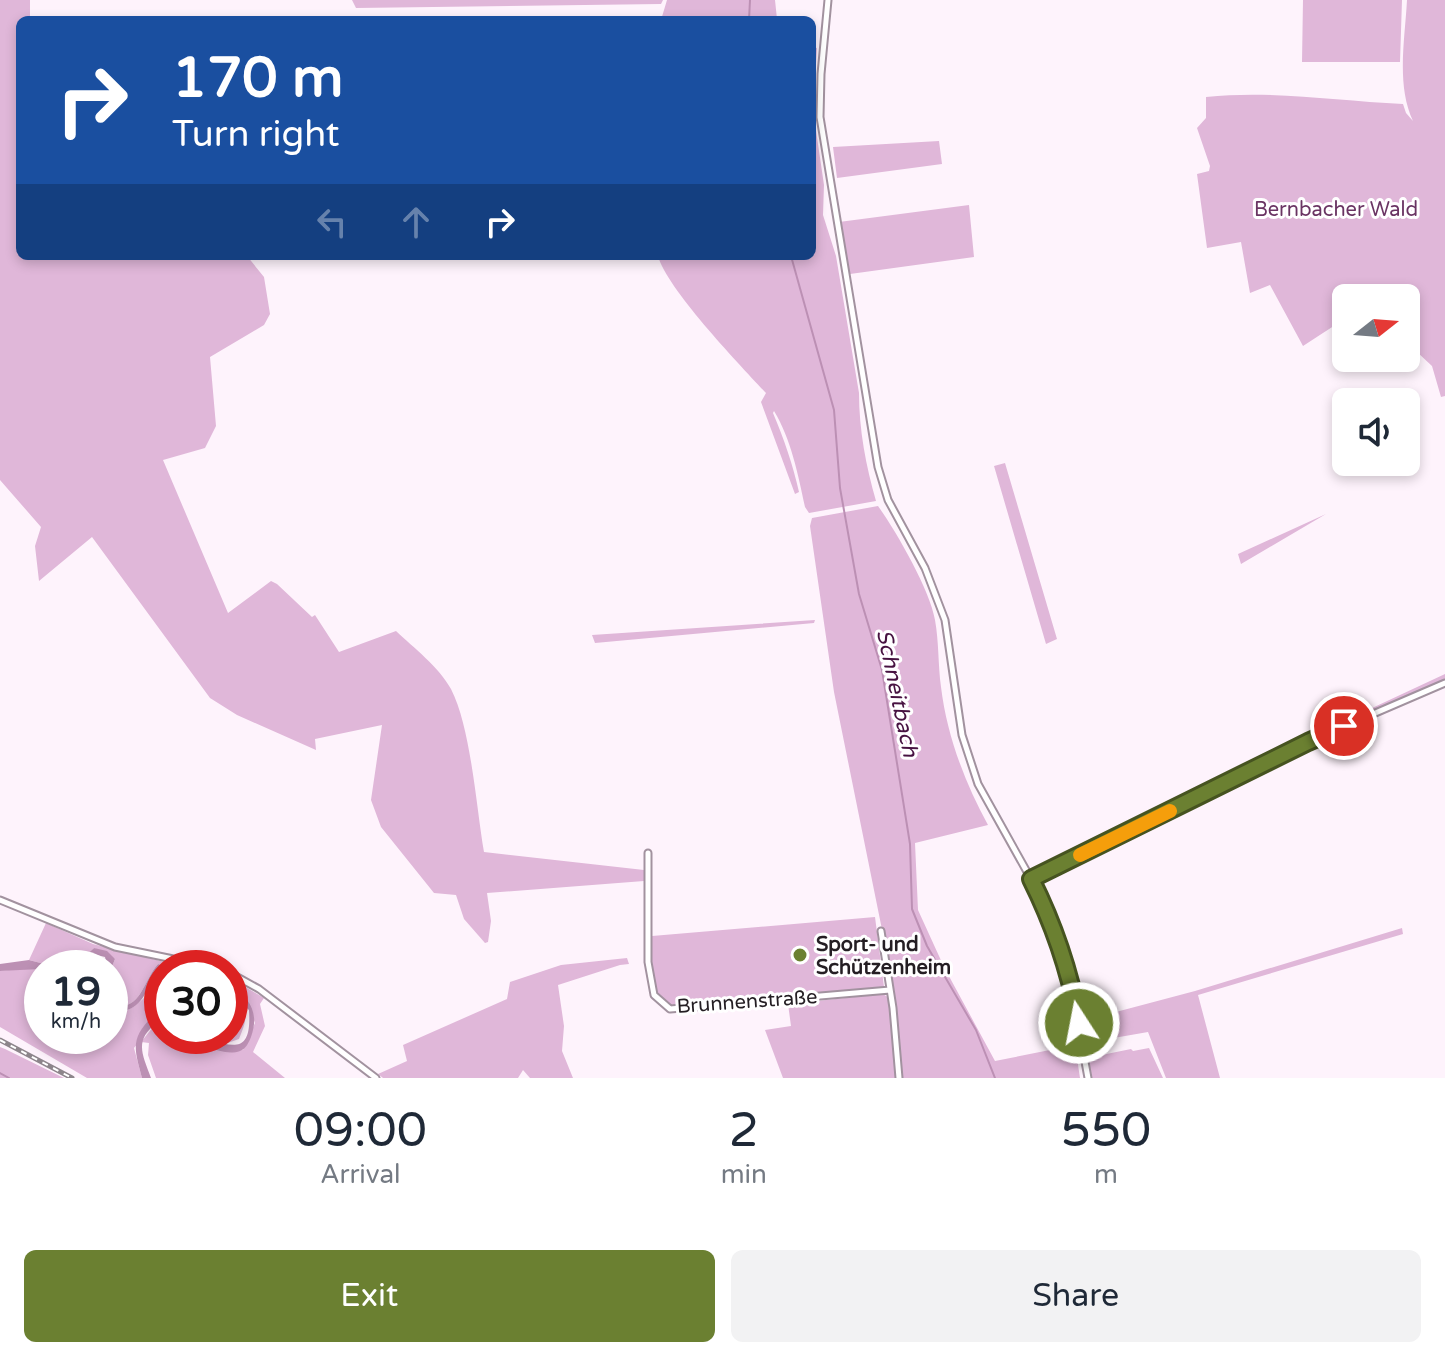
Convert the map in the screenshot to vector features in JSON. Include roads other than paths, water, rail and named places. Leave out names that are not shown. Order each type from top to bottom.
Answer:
[{"type":"street","points":[[828,0],[820,117],[878,467],[888,500],[925,568],[945,620],[960,723],[978,784],[1031,879],[1065,959],[1088,1078]]},
{"type":"street","points":[[1031,879],[1308,742],[1445,683]]},
{"type":"street","name":"Brunnenstraße","points":[[648,853],[648,962],[654,995],[670,1009],[890,990]]},
{"type":"street","points":[[0,900],[115,947],[144,953]]},
{"type":"street","points":[[881,931],[899,1078]]},
{"type":"street","points":[[248,983],[376,1078]]},
{"type":"waterway","name":"Schneitbach","points":[[749,16],[750,0]]},
{"type":"waterway","name":"Schneitbach","points":[[792,260],[834,410],[840,488],[859,594],[882,670],[910,844],[912,909],[927,946],[976,1030],[995,1078]]},
{"type":"waterway","points":[[0,1073],[9,1078]]},
{"type":"railway","points":[[0,1040],[72,1078]]},
{"type":"place","name":"Sport- und Schützenheim","points":[[800,955]]},
{"type":"park label","name":"Bernbacher Wald","points":[[1336,209]]}]
